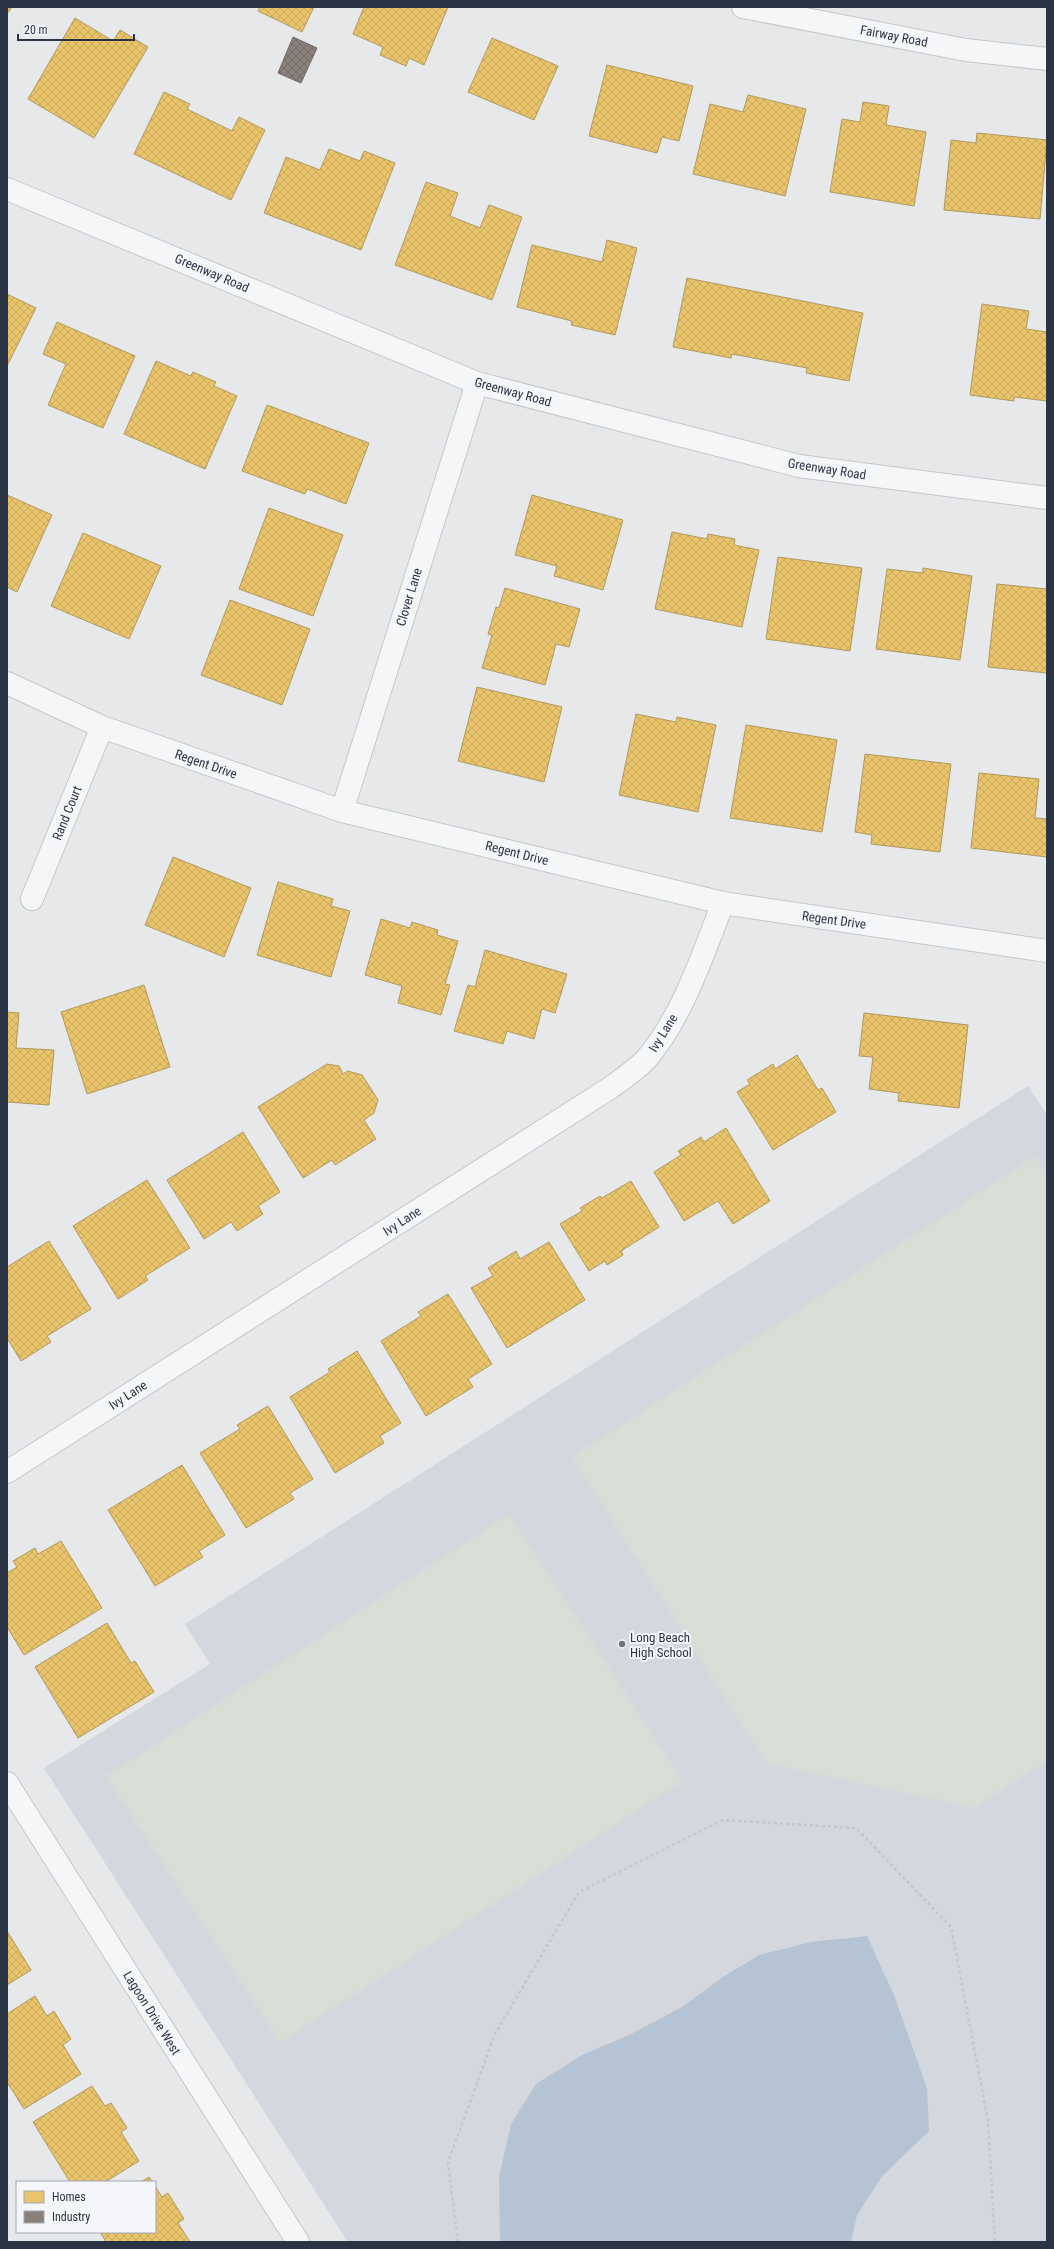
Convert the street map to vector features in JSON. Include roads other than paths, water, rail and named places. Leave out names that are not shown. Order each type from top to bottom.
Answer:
[{"type":"street","name":"Fairway Road","points":[[743,7],[966,50],[1047,59]]},
{"type":"street","name":"Greenway Road","points":[[7,189],[477,383],[799,466],[1047,498]]},
{"type":"street","name":"Clover Lane","points":[[342,811],[477,383]]},
{"type":"street","name":"Regent Drive","points":[[7,683],[102,727],[342,811],[723,903],[1047,951]]},
{"type":"street","name":"Rand Court","points":[[32,899],[102,727]]},
{"type":"street","name":"Ivy Lane","points":[[7,1472],[610,1088],[647,1058],[670,1024],[698,966],[723,903]]},
{"type":"street","name":"Lagoon Drive West","points":[[7,1783],[298,2242]]},
{"type":"water","points":[[867,1936],[894,1995],[927,2088],[929,2131],[882,2176],[857,2215],[851,2242],[500,2242],[499,2177],[511,2124],[536,2084],[582,2055],[629,2035],[682,2007],[723,1977],[759,1955],[811,1942]]},
{"type":"place","name":"Long Beach High School","points":[[622,1644]]}]
